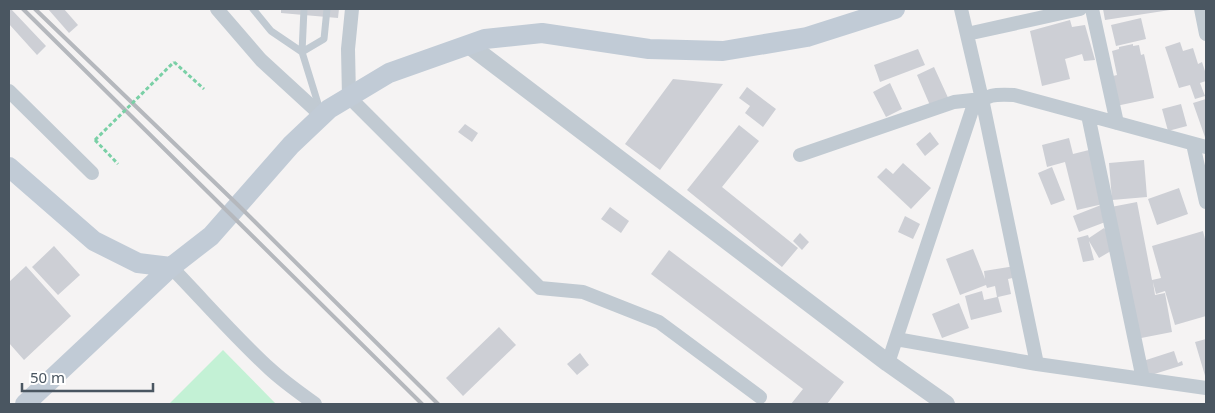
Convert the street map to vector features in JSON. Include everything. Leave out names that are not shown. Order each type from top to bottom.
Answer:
[{"type":"main road","points":[[25,404],[171,267],[211,236],[291,145],[329,109],[389,73],[485,39],[542,33],[649,49],[723,51],[807,37],[895,9]]},
{"type":"main road","points":[[9,167],[94,241],[138,263],[171,267]]},
{"type":"street","points":[[217,9],[261,60],[322,116]]},
{"type":"street","points":[[352,9],[348,50],[349,97],[540,288],[583,292],[659,322],[760,397]]},
{"type":"street","points":[[961,9],[1038,364]]},
{"type":"street","points":[[967,34],[1080,9]]},
{"type":"street","points":[[1092,9],[1117,123]]},
{"type":"street","points":[[1201,9],[1206,34]]},
{"type":"street","points":[[469,45],[888,363],[946,404]]},
{"type":"street","points":[[9,91],[92,173]]},
{"type":"street","points":[[800,155],[954,102],[982,99],[997,94],[1014,95],[1200,145],[1206,202]]},
{"type":"street","points":[[888,363],[972,107],[982,99]]},
{"type":"street","points":[[1088,115],[1143,379]]},
{"type":"street","points":[[171,267],[245,346],[272,371],[315,404]]},
{"type":"street","points":[[896,339],[1038,364],[1206,388]]},
{"type":"lane","points":[[253,9],[271,32],[302,52]]},
{"type":"lane","points":[[304,9],[302,52],[322,116]]},
{"type":"lane","points":[[302,52],[324,39],[327,9]]},
{"type":"path","points":[[118,164],[95,140],[174,62],[204,89]]},
{"type":"green space","points":[[223,350],[276,404],[169,404]]},
{"type":"building","points":[[9,9],[46,46],[37,55],[9,24]]},
{"type":"building","points":[[48,9],[64,9],[78,25],[69,33]]},
{"type":"building","points":[[281,9],[339,9],[338,18],[281,13]]},
{"type":"building","points":[[1103,9],[1170,9],[1170,10],[1105,20]]},
{"type":"building","points":[[1141,18],[1146,39],[1116,46],[1111,25]]},
{"type":"building","points":[[1070,20],[1072,27],[1085,25],[1095,60],[1084,61],[1082,54],[1065,59],[1070,79],[1042,86],[1030,31]]},
{"type":"building","points":[[1180,42],[1183,51],[1193,48],[1198,64],[1202,62],[1206,81],[1200,83],[1205,96],[1195,99],[1190,85],[1179,88],[1165,47]]},
{"type":"building","points":[[1133,44],[1133,46],[1139,45],[1141,55],[1144,54],[1154,98],[1116,106],[1109,77],[1117,75],[1112,51],[1119,49],[1119,47]]},
{"type":"building","points":[[918,49],[925,65],[880,82],[874,65]]},
{"type":"building","points":[[934,67],[950,102],[932,110],[917,75]]},
{"type":"building","points":[[673,79],[723,84],[660,170],[625,144]]},
{"type":"building","points":[[890,83],[902,109],[886,117],[873,92]]},
{"type":"building","points":[[747,87],[776,109],[763,127],[745,113],[750,106],[739,98]]},
{"type":"building","points":[[1206,99],[1206,140],[1193,103]]},
{"type":"building","points":[[1181,104],[1187,126],[1168,131],[1162,109]]},
{"type":"building","points":[[465,124],[478,133],[472,142],[458,132]]},
{"type":"building","points":[[739,125],[759,141],[722,187],[798,248],[782,267],[687,190]]},
{"type":"building","points":[[930,132],[939,144],[925,156],[916,144]]},
{"type":"building","points":[[1069,138],[1073,154],[1089,150],[1103,204],[1077,210],[1065,162],[1047,167],[1042,145]]},
{"type":"building","points":[[1144,160],[1147,197],[1112,200],[1109,163]]},
{"type":"building","points":[[903,163],[931,188],[911,209],[877,177],[886,168],[893,174]]},
{"type":"building","points":[[1052,167],[1065,200],[1051,205],[1038,173]]},
{"type":"building","points":[[1179,188],[1188,214],[1157,225],[1148,199]]},
{"type":"building","points":[[1137,202],[1152,280],[1161,278],[1152,246],[1203,231],[1206,243],[1206,316],[1175,325],[1165,291],[1156,294],[1153,282],[1155,295],[1165,293],[1172,332],[1136,339],[1111,207]]},
{"type":"building","points":[[1101,205],[1108,221],[1079,232],[1073,216]]},
{"type":"building","points":[[610,207],[629,221],[621,233],[601,219]]},
{"type":"building","points":[[905,216],[920,224],[913,239],[898,232]]},
{"type":"building","points":[[1104,228],[1116,248],[1099,258],[1089,241],[1094,260],[1083,262],[1077,238],[1088,235],[1089,238]]},
{"type":"building","points":[[800,233],[809,242],[802,250],[793,241]]},
{"type":"building","points":[[54,246],[80,275],[58,295],[32,267]]},
{"type":"building","points":[[973,249],[985,279],[984,271],[1015,266],[1017,277],[1008,279],[1011,294],[998,297],[1002,312],[971,320],[965,296],[982,291],[984,300],[997,297],[995,286],[987,288],[986,285],[960,295],[946,259]]},
{"type":"building","points":[[669,250],[844,382],[827,404],[791,404],[803,389],[651,274]]},
{"type":"building","points":[[26,266],[71,316],[24,360],[9,343],[9,282]]},
{"type":"building","points":[[959,303],[969,328],[942,338],[932,314]]},
{"type":"building","points":[[499,327],[516,345],[463,396],[446,378]]},
{"type":"building","points":[[1206,339],[1206,379],[1195,342]]},
{"type":"building","points":[[1174,351],[1178,363],[1182,361],[1183,365],[1148,376],[1143,361]]},
{"type":"building","points":[[580,353],[589,365],[577,375],[567,364]]},
{"type":"railway","points":[[23,9],[422,404]]},
{"type":"railway","points":[[35,9],[238,205],[438,404]]}]
